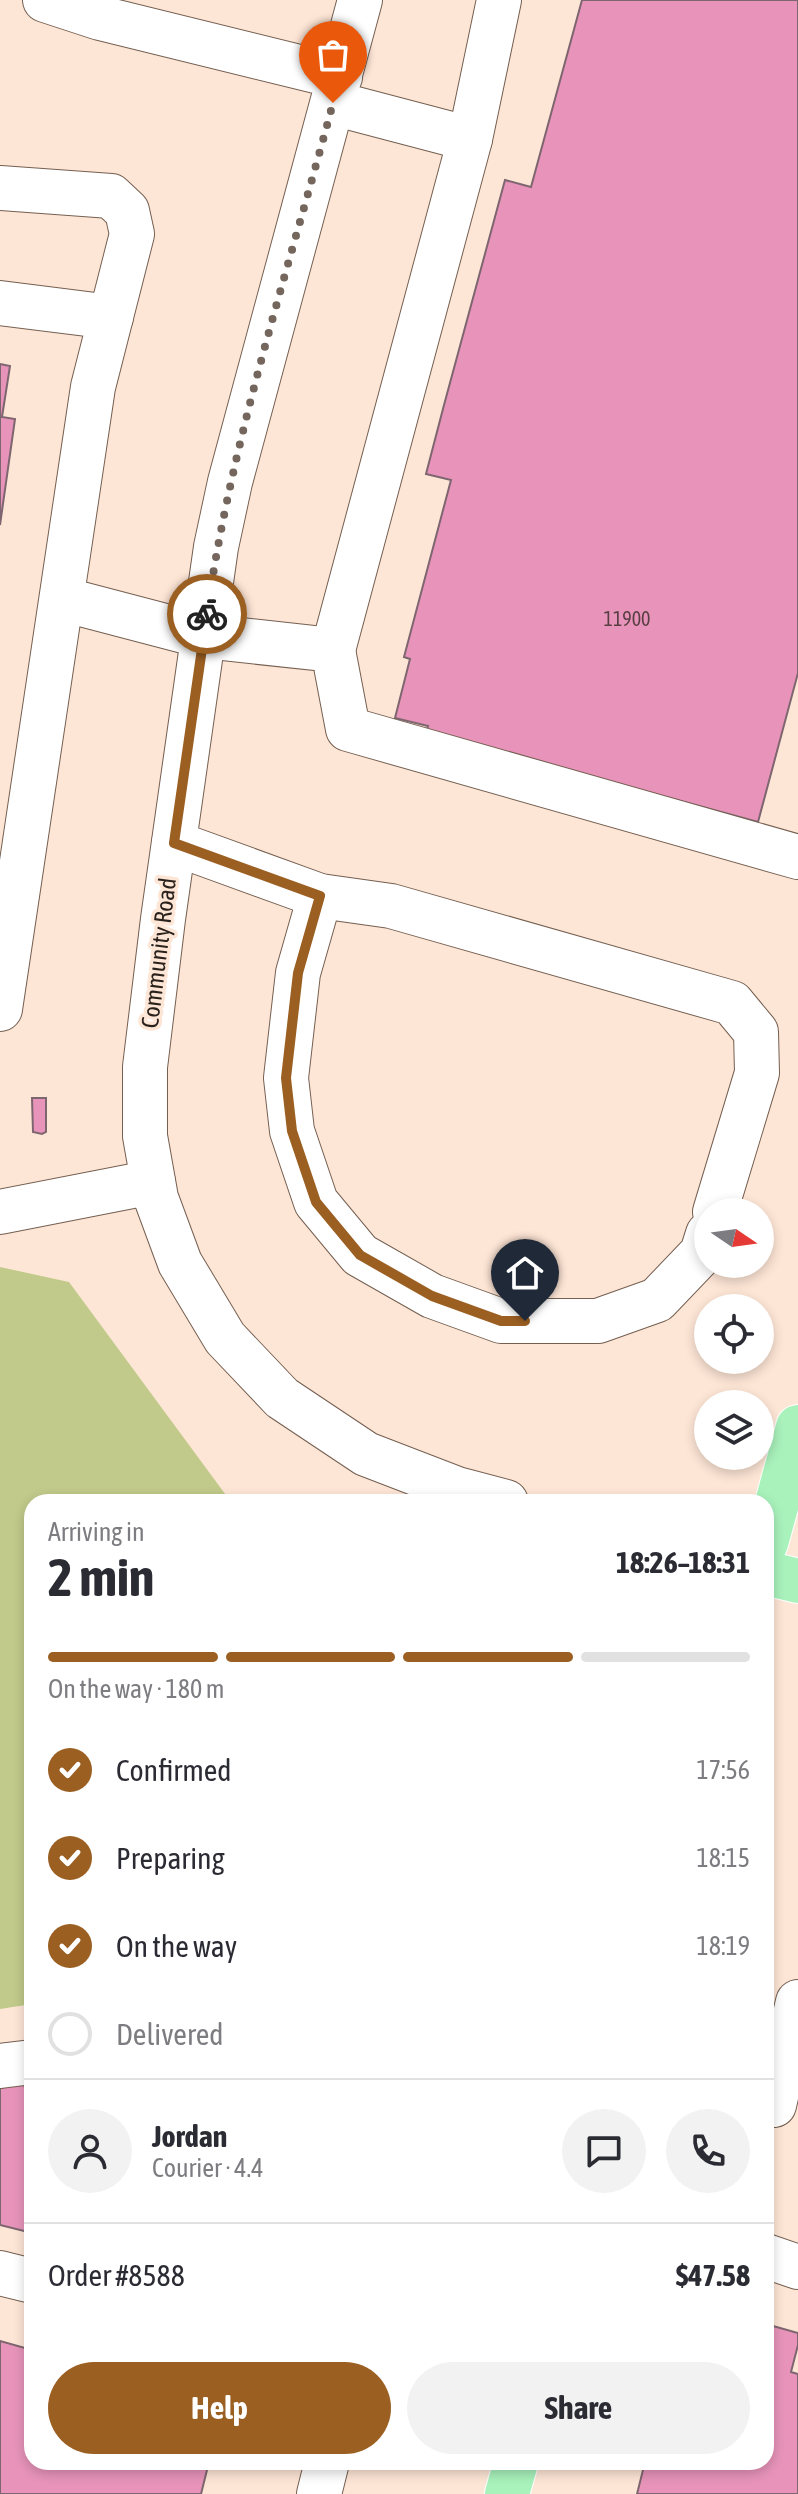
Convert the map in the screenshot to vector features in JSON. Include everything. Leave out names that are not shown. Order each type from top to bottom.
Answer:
[{"type":"main road","points":[[774,1514],[798,1427]]},
{"type":"main road","points":[[774,1575],[798,1581]]},
{"type":"main road","points":[[507,2494],[514,2470]]},
{"type":"street","points":[[45,0],[336,90],[470,139]]},
{"type":"street","name":"Community Road","points":[[360,0],[230,482],[216,547],[145,1067],[145,1136],[156,1198],[180,1263],[225,1338],[282,1398],[366,1454],[476,1494]]},
{"type":"street","points":[[499,0],[470,139],[333,650],[348,729],[798,857]]},
{"type":"street","points":[[0,188],[111,196],[127,211],[132,234],[93,387],[0,1009]]},
{"type":"street","points":[[0,303],[111,317]]},
{"type":"street","points":[[62,599],[203,636],[333,650]]},
{"type":"street","points":[[174,843],[320,896],[391,906],[732,1003],[756,1032],[757,1073],[719,1198]]},
{"type":"street","points":[[320,896],[298,973],[286,1078],[292,1131],[316,1202],[360,1255],[432,1296],[501,1321],[598,1321],[657,1300],[694,1261]]},
{"type":"street","points":[[0,1212],[153,1182]]},
{"type":"street","points":[[774,2105],[798,2002]]},
{"type":"street","points":[[0,2066],[24,2063]]},
{"type":"street","points":[[774,2259],[798,2267]]},
{"type":"street","points":[[0,2273],[24,2279]]},
{"type":"street","points":[[319,2494],[325,2470]]},
{"type":"green space","points":[[0,1267],[69,1282],[225,1494],[24,1494],[24,2005],[0,2009]]},
{"type":"building","points":[[582,0],[798,0],[798,673],[758,822],[426,732],[428,726],[395,718],[410,659],[404,657],[451,480],[426,474],[505,180],[531,187]]},
{"type":"building","points":[[0,364],[10,366],[2,417],[15,419],[0,525]]},
{"type":"building","points":[[32,1098],[46,1098],[46,1132],[42,1134],[33,1132]]},
{"type":"building","points":[[24,2083],[24,2231],[0,2225],[0,2088]]},
{"type":"building","points":[[774,2326],[798,2333],[791,2372],[798,2374],[798,2494],[637,2494],[643,2470],[774,2470]]},
{"type":"building","points":[[0,2341],[24,2348],[24,2470],[207,2470],[201,2494],[0,2494]]},
{"type":"way so far","points":[[207,614],[216,547],[230,482],[333,103]]},
{"type":"route","points":[[207,614],[174,843],[320,896],[298,973],[286,1078],[292,1131],[316,1202],[360,1255],[432,1296],[501,1321],[525,1321]]}]
